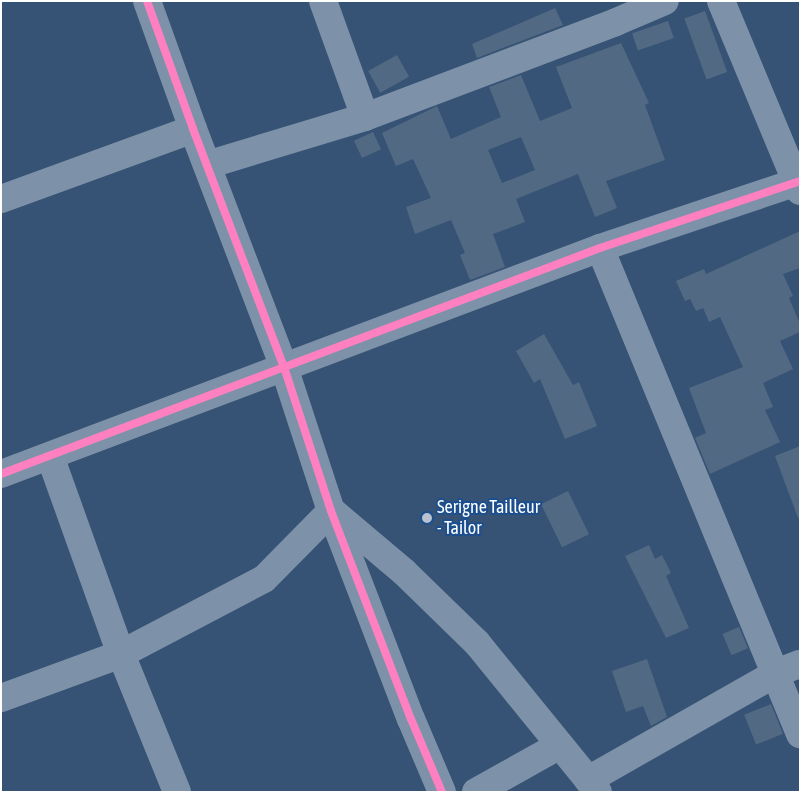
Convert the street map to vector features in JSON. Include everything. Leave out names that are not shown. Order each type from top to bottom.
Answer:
[{"type":"street","points":[[147,1],[193,129],[284,367],[331,512],[411,719],[442,792]]},
{"type":"street","points":[[323,1],[365,117]]},
{"type":"street","points":[[207,165],[365,117],[612,12],[665,1]]},
{"type":"street","points":[[1,474],[600,248],[799,185],[721,1]]},
{"type":"street","points":[[1,199],[193,129]]},
{"type":"street","points":[[600,248],[788,669],[800,734]]},
{"type":"street","points":[[50,456],[121,654],[177,792]]},
{"type":"street","points":[[1,698],[121,654],[264,579],[331,512]]},
{"type":"street","points":[[331,512],[404,572],[477,643],[593,786],[788,669]]},
{"type":"street","points":[[476,792],[560,745]]},
{"type":"building","points":[[555,8],[563,25],[477,58],[472,44]]},
{"type":"building","points":[[705,11],[727,72],[707,80],[684,19]]},
{"type":"building","points":[[668,21],[674,38],[638,50],[632,33]]},
{"type":"building","points":[[621,43],[649,103],[645,105],[665,160],[606,181],[617,208],[595,217],[578,174],[516,199],[525,222],[493,234],[505,267],[470,280],[460,255],[465,253],[451,220],[415,234],[406,207],[431,198],[413,159],[396,166],[382,133],[437,106],[451,139],[501,117],[489,87],[521,75],[540,121],[572,108],[556,67]],"holes":[[[521,137],[535,170],[502,183],[488,150]]]},
{"type":"building","points":[[397,55],[409,77],[380,93],[368,71]]},
{"type":"building","points":[[373,132],[381,149],[362,158],[354,141]]},
{"type":"building","points":[[800,231],[800,268],[783,274],[793,296],[789,298],[800,324],[800,332],[780,341],[793,369],[763,383],[773,407],[765,410],[780,442],[710,474],[695,438],[706,433],[689,388],[743,367],[720,317],[709,322],[703,308],[696,311],[690,299],[685,301],[676,281],[704,269],[706,274]]},
{"type":"building","points":[[544,334],[573,385],[579,382],[597,426],[565,439],[540,379],[534,383],[516,351]]},
{"type":"building","points":[[800,446],[800,517],[798,518],[775,456]]},
{"type":"building","points":[[568,491],[589,534],[562,547],[541,504]]},
{"type":"building","points":[[649,545],[655,559],[662,555],[671,573],[666,576],[689,628],[666,638],[625,556]]},
{"type":"building","points":[[739,627],[748,648],[731,655],[722,634]]},
{"type":"building","points":[[647,659],[667,717],[651,726],[643,706],[626,712],[612,671]]},
{"type":"building","points":[[771,704],[783,734],[756,745],[744,715]]},
{"type":"cycle path","points":[[147,1],[193,129],[284,367],[331,511],[411,719],[442,792]]},
{"type":"cycle path","points":[[1,474],[600,248],[800,181]]},
{"type":"place","name":"Serigne Tailleur - Tailor","points":[[427,518]]}]
